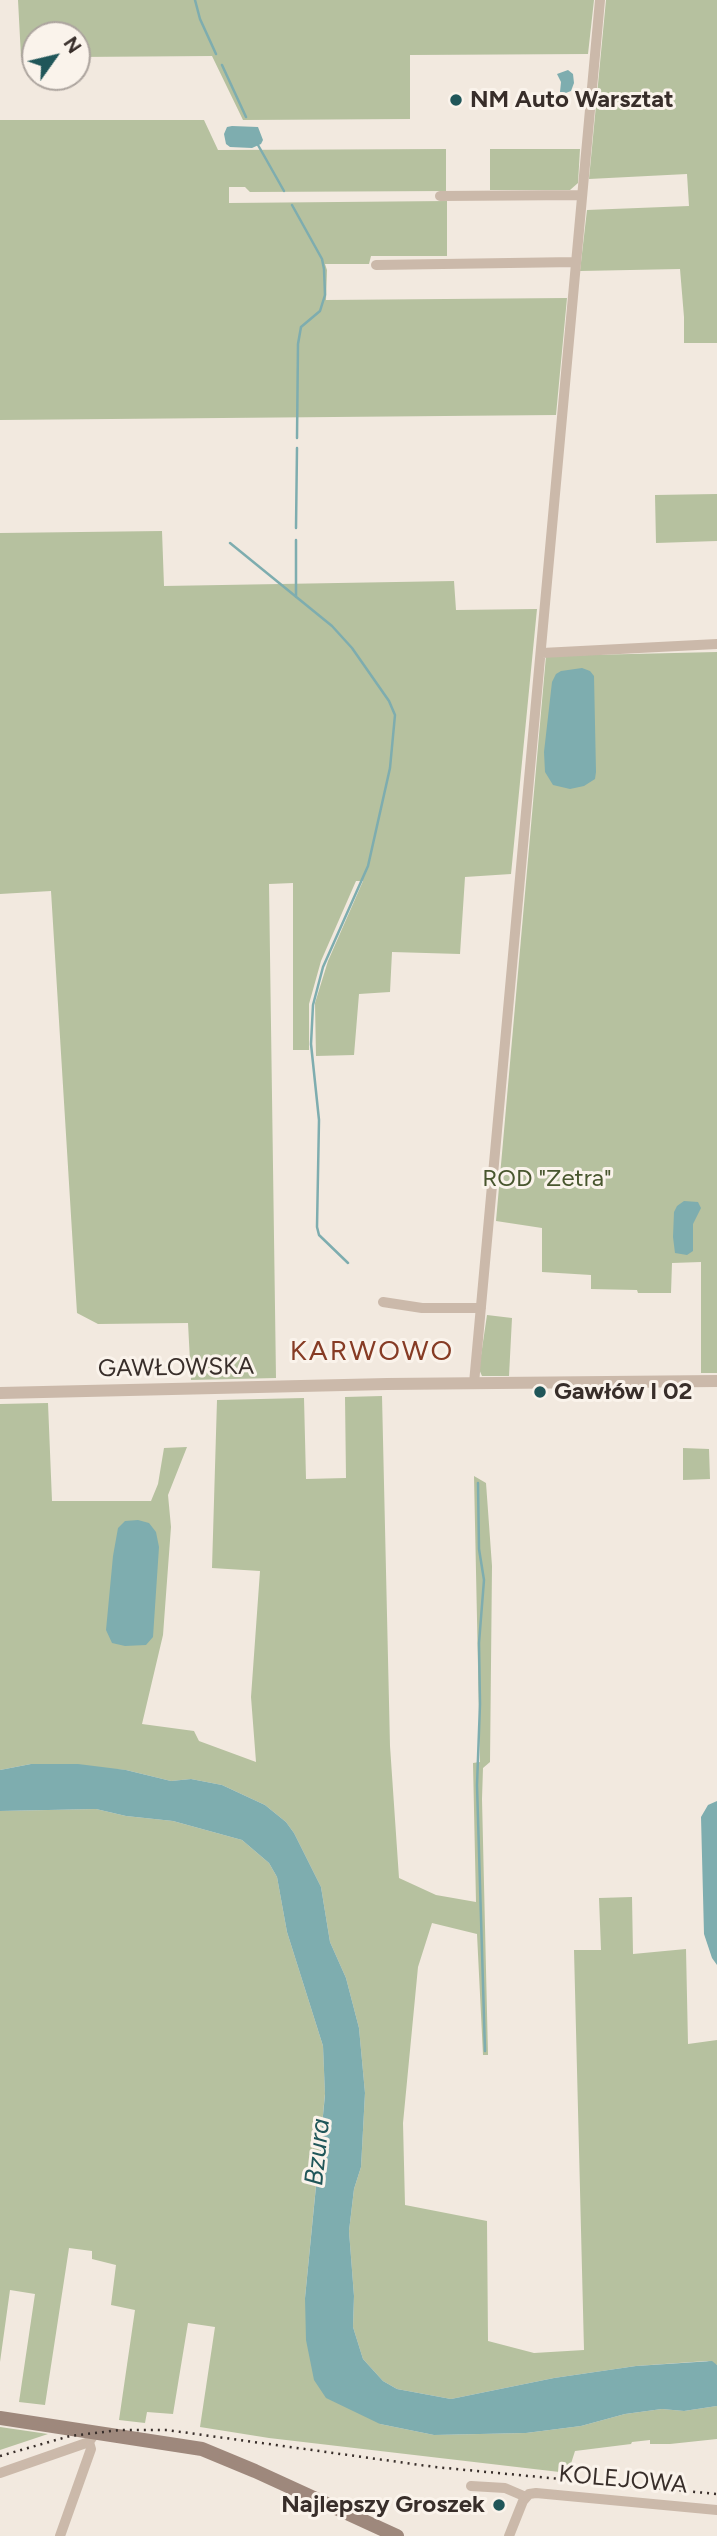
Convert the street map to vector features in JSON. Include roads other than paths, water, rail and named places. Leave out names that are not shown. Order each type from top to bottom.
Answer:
[{"type":"main road","points":[[0,2418],[93,2437],[202,2449],[255,2470],[376,2531],[397,2536]]},
{"type":"street","points":[[474,1383],[600,0]]},
{"type":"street","points":[[440,197],[582,195]]},
{"type":"street","points":[[376,265],[576,262]]},
{"type":"street","points":[[542,653],[717,644]]},
{"type":"street","points":[[383,1302],[409,1308],[481,1308]]},
{"type":"street","name":"GAWŁOWSKA","points":[[0,1392],[717,1381]]},
{"type":"street","points":[[0,2473],[93,2437]]},
{"type":"street","points":[[60,2536],[93,2437]]},
{"type":"street","name":"KOLEJOWA","points":[[471,2486],[505,2488],[526,2497]]},
{"type":"street","name":"KOLEJOWA","points":[[509,2536],[526,2497],[536,2493],[717,2510]]},
{"type":"water","points":[[568,70],[573,74],[574,83],[571,91],[563,94],[560,92],[561,82],[557,74]]},
{"type":"water","points":[[227,127],[258,127],[263,140],[261,144],[252,148],[230,147],[226,144],[224,134]]},
{"type":"water","points":[[582,668],[594,676],[596,772],[595,779],[584,786],[570,789],[553,785],[545,772],[544,752],[552,682],[561,671]]},
{"type":"water","points":[[684,1201],[698,1202],[701,1208],[693,1224],[693,1251],[687,1255],[675,1253],[673,1237],[674,1212]]},
{"type":"water","points":[[125,1521],[149,1523],[156,1532],[159,1547],[153,1637],[146,1645],[125,1646],[112,1643],[106,1630],[113,1556],[118,1528]]},
{"type":"water","points":[[31,1764],[78,1764],[126,1770],[171,1781],[191,1779],[222,1785],[265,1805],[286,1822],[294,1833],[321,1887],[330,1942],[346,1978],[359,2028],[365,2093],[361,2167],[354,2189],[349,2231],[354,2296],[353,2327],[363,2359],[383,2381],[397,2389],[451,2399],[554,2378],[636,2366],[712,2361],[717,2365],[717,2406],[684,2411],[662,2409],[625,2414],[581,2426],[526,2433],[434,2435],[380,2424],[326,2398],[314,2380],[306,2340],[305,2298],[325,2095],[323,2046],[287,1932],[277,1877],[269,1863],[242,1840],[173,1821],[126,1816],[96,1809],[0,1811],[0,1770]]},
{"type":"water","points":[[717,1801],[717,1965],[704,1934],[701,1817],[708,1805]]},
{"type":"waterway","points":[[195,0],[200,19],[216,54]]},
{"type":"waterway","points":[[222,65],[246,117]]},
{"type":"waterway","points":[[258,145],[284,191]]},
{"type":"waterway","points":[[292,205],[322,259],[325,295],[320,311],[301,327],[298,344],[297,438]]},
{"type":"waterway","points":[[296,528],[297,448]]},
{"type":"waterway","points":[[296,540],[296,597]]},
{"type":"waterway","points":[[230,543],[332,626],[352,648],[389,701],[395,715],[390,768],[368,866],[323,967],[313,1005],[311,1044],[319,1120],[317,1227],[319,1235],[348,1263]]},
{"type":"waterway","points":[[478,1483],[479,1549],[484,1580],[479,1643],[477,1785],[485,2051]]},
{"type":"railway","points":[[0,2456],[70,2436],[120,2430],[167,2430],[435,2467],[717,2494]]},
{"type":"place","name":"NM Auto Warsztat","points":[[456,100]]},
{"type":"place","name":"Gawłów I 02","points":[[540,1392]]},
{"type":"place","name":"Najlepszy Groszek","points":[[499,2505]]},
{"type":"district","name":"KARWOWO","points":[[372,1352]]},
{"type":"park label","name":"ROD \"Zetra\"","points":[[547,1179]]},
{"type":"water label","name":"Bzura","points":[[318,2152]]}]
